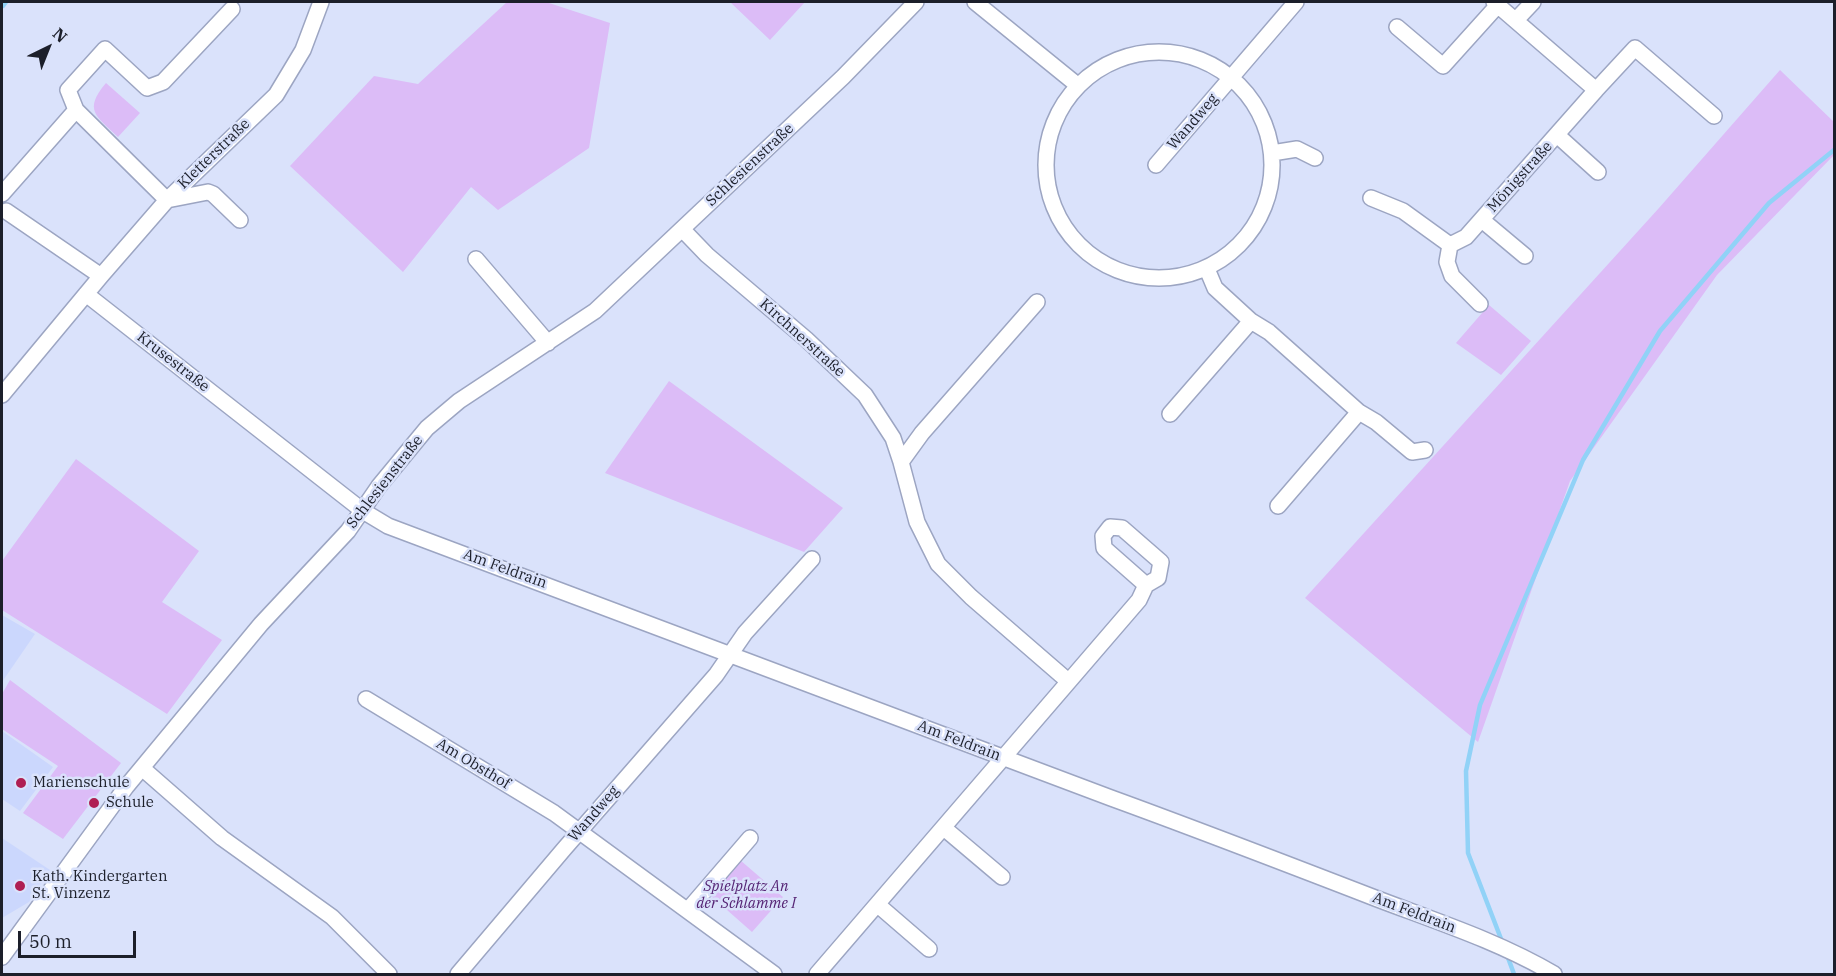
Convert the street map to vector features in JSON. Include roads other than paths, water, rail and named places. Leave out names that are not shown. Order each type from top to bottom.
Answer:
[{"type":"street","name":"Kletterstraße","points":[[86,294],[167,200],[276,94],[303,50],[321,2]]},
{"type":"street","name":"Schlesienstraße","points":[[2,957],[106,813],[142,768],[261,624],[348,531],[379,486],[427,428],[459,401],[595,311],[843,77],[916,2]]},
{"type":"street","points":[[975,2],[1076,84]]},
{"type":"street","points":[[1229,80],[1296,2]]},
{"type":"street","points":[[1516,20],[1533,2]]},
{"type":"street","points":[[1397,27],[1443,66],[1496,3],[1596,90]]},
{"type":"street","points":[[232,9],[163,82],[147,88],[105,49],[68,90],[76,110],[167,200],[208,192],[240,220]]},
{"type":"street","name":"Mönigstraße","points":[[1450,244],[1466,237],[1635,48],[1714,116]]},
{"type":"street","points":[[1149,53],[1169,53],[1190,58],[1210,66],[1229,80],[1245,96],[1260,117],[1268,135],[1272,153],[1273,177],[1264,210],[1245,241],[1221,262],[1207,269],[1160,276],[1121,270],[1104,263],[1084,249],[1067,232],[1047,191],[1047,141],[1062,105],[1076,84],[1113,61],[1131,54],[1149,53]]},
{"type":"street","name":"Wandweg","points":[[1156,165],[1229,80]]},
{"type":"street","points":[[2,194],[76,110]]},
{"type":"street","name":"Mönigstraße","points":[[1557,135],[1598,172]]},
{"type":"street","points":[[1272,153],[1298,149],[1315,158]]},
{"type":"street","points":[[1371,198],[1403,211],[1450,244],[1447,262],[1452,276],[1480,304]]},
{"type":"street","points":[[6,211],[101,276]]},
{"type":"street","name":"Mönigstraße","points":[[1482,220],[1525,256]]},
{"type":"street","name":"Kirchnerstraße","points":[[682,229],[707,255],[806,339],[865,395],[893,438],[917,522],[938,564],[971,597],[1068,681]]},
{"type":"street","points":[[476,259],[548,343]]},
{"type":"street","points":[[1207,269],[1215,288],[1251,321],[1269,332],[1359,412],[1376,422],[1412,452],[1425,450]]},
{"type":"street","points":[[2,395],[86,294]]},
{"type":"street","name":"Krusestraße","points":[[86,294],[363,511]]},
{"type":"street","points":[[901,462],[922,434],[1037,302]]},
{"type":"street","points":[[1170,414],[1251,321]]},
{"type":"street","points":[[1278,506],[1359,412]]},
{"type":"street","name":"Am Feldrain","points":[[363,511],[388,526],[628,614],[1485,940],[1554,975]]},
{"type":"street","name":"Wandweg","points":[[458,975],[579,831],[716,675],[745,633],[812,559]]},
{"type":"street","points":[[817,975],[1138,600],[1146,585]]},
{"type":"street","name":"Am Obsthof","points":[[366,699],[554,813],[774,975]]},
{"type":"street","points":[[142,768],[222,838],[332,917],[389,975]]},
{"type":"street","points":[[945,828],[1002,877]]},
{"type":"street","points":[[688,910],[750,838]]},
{"type":"street","points":[[878,905],[929,949]]},
{"type":"waterway","points":[[2,6],[6,2]]},
{"type":"waterway","points":[[1503,944],[1468,853],[1466,771],[1480,705],[1583,460],[1660,331],[1769,203],[1834,150]]},
{"type":"waterway","points":[[1507,955],[1514,974]]},
{"type":"place","name":"Marienschule","points":[[21,783]]},
{"type":"place","name":"Schule","points":[[94,803]]},
{"type":"place","name":"Kath. Kindergarten St. Vinzenz","points":[[20,886]]},
{"type":"park label","name":"Spielplatz An der Schlamme I","points":[[746,896]]}]
